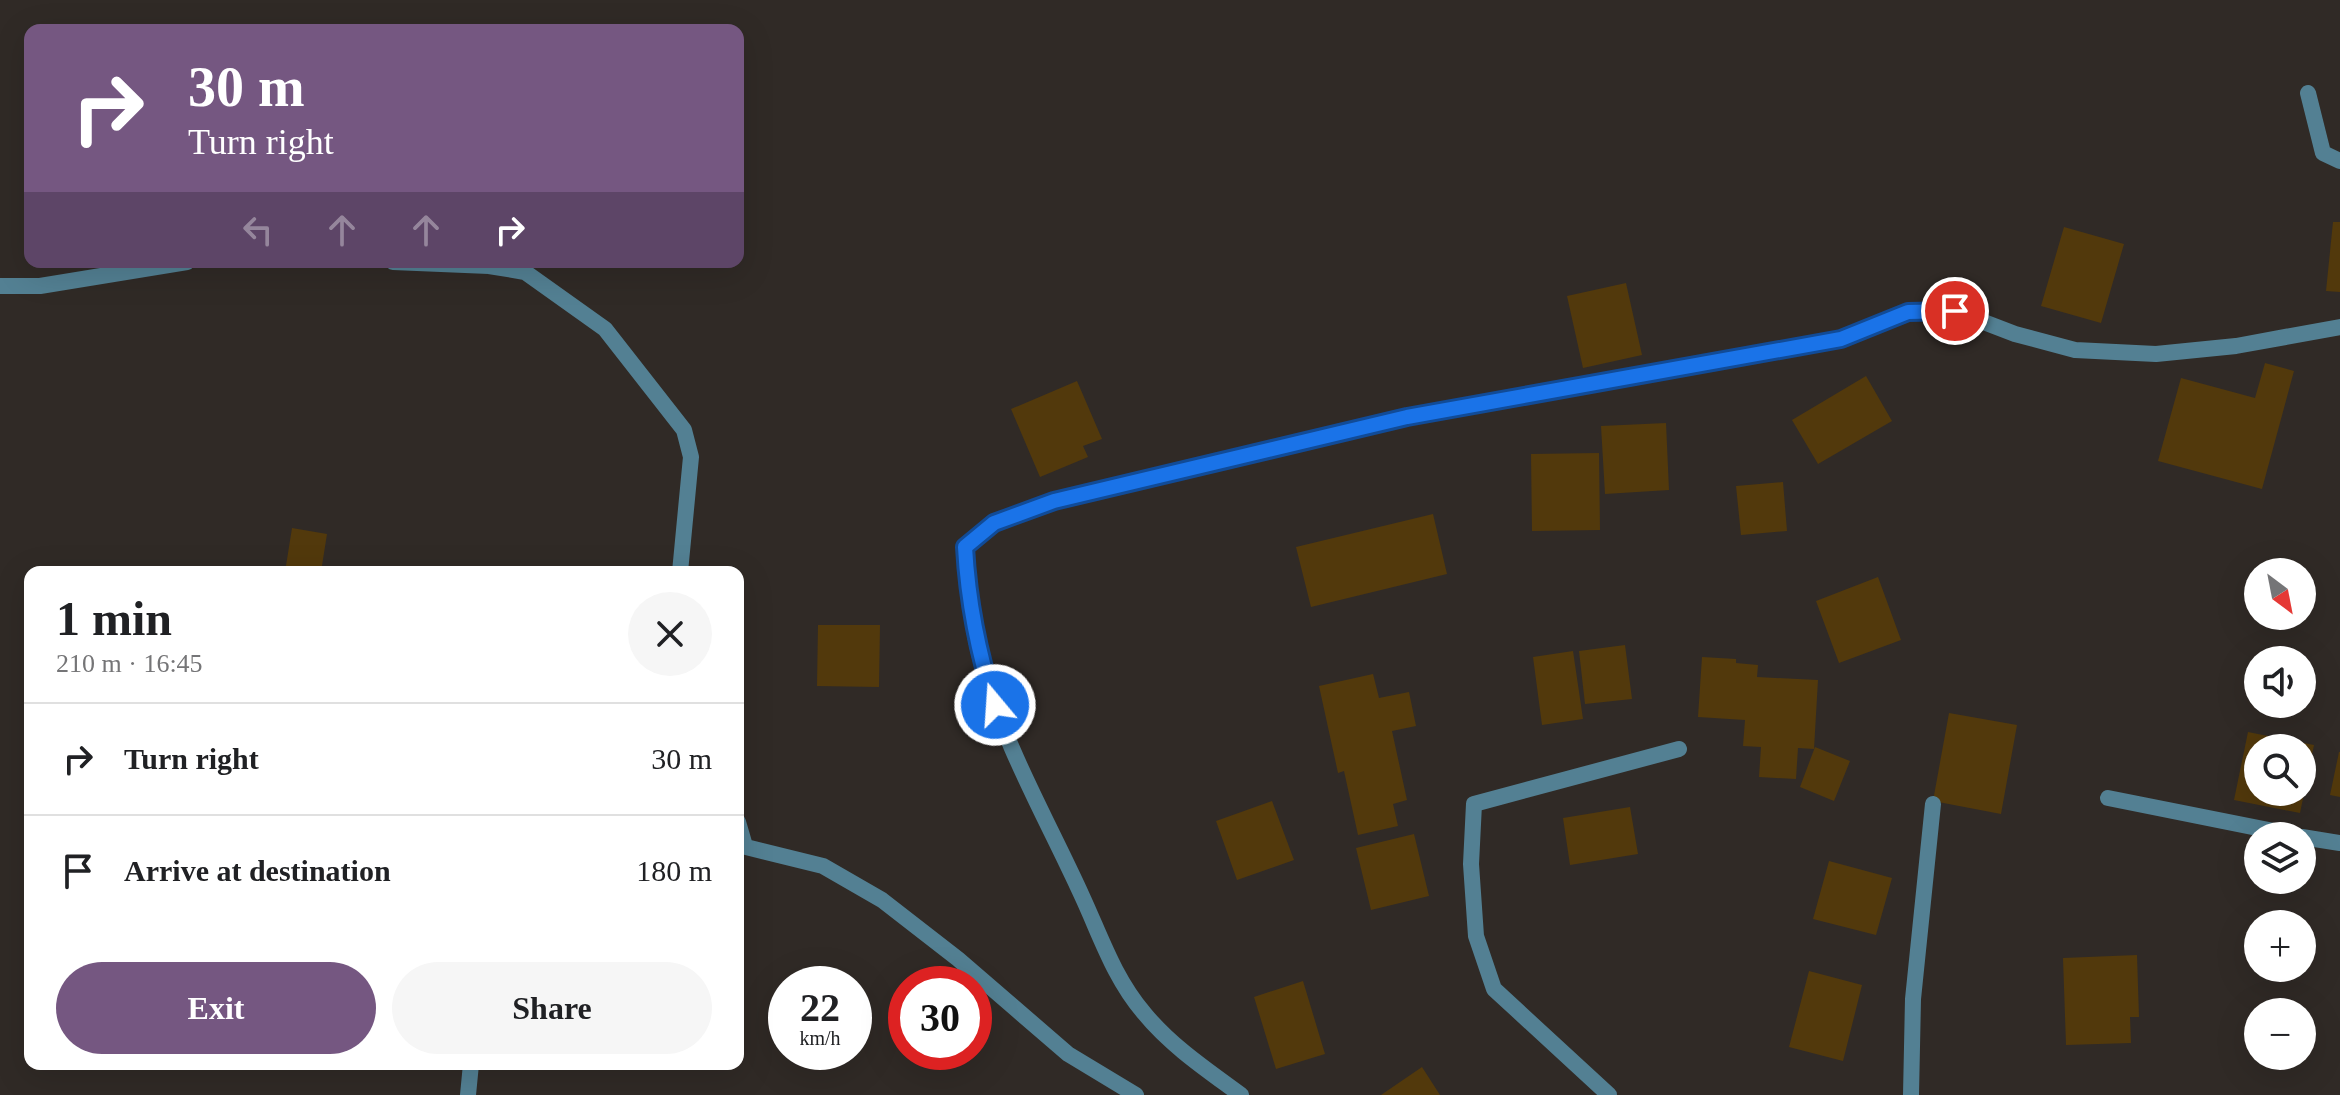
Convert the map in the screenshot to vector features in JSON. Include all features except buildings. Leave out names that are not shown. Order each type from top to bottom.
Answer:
[{"type":"street","points":[[2308,93],[2323,153],[2340,161]]},
{"type":"street","points":[[0,286],[40,286],[150,268]]},
{"type":"street","points":[[501,268],[525,272],[605,329],[684,430],[691,457],[681,566]]},
{"type":"street","points":[[1241,1095],[1168,1041],[1142,1011],[1113,969],[1083,897],[1003,727],[981,661],[968,591],[965,547],[994,523],[1054,501],[1407,417],[1841,339],[1908,312],[1955,311],[2015,334],[2075,350],[2156,354],[2236,346],[2340,327]]},
{"type":"street","points":[[1609,1095],[1494,989],[1476,936],[1471,864],[1474,804],[1679,749]]},
{"type":"street","points":[[2108,798],[2244,825]]},
{"type":"street","points":[[1911,1095],[1913,999],[1933,804]]},
{"type":"street","points":[[2316,839],[2340,843]]},
{"type":"street","points":[[744,847],[823,866],[882,900],[958,959],[1068,1054],[1136,1095]]},
{"type":"street","points":[[468,1095],[470,1070]]},
{"type":"route","points":[[995,705],[981,661],[968,591],[965,547],[994,523],[1054,501],[1407,417],[1841,339],[1908,312],[1955,311]]}]
